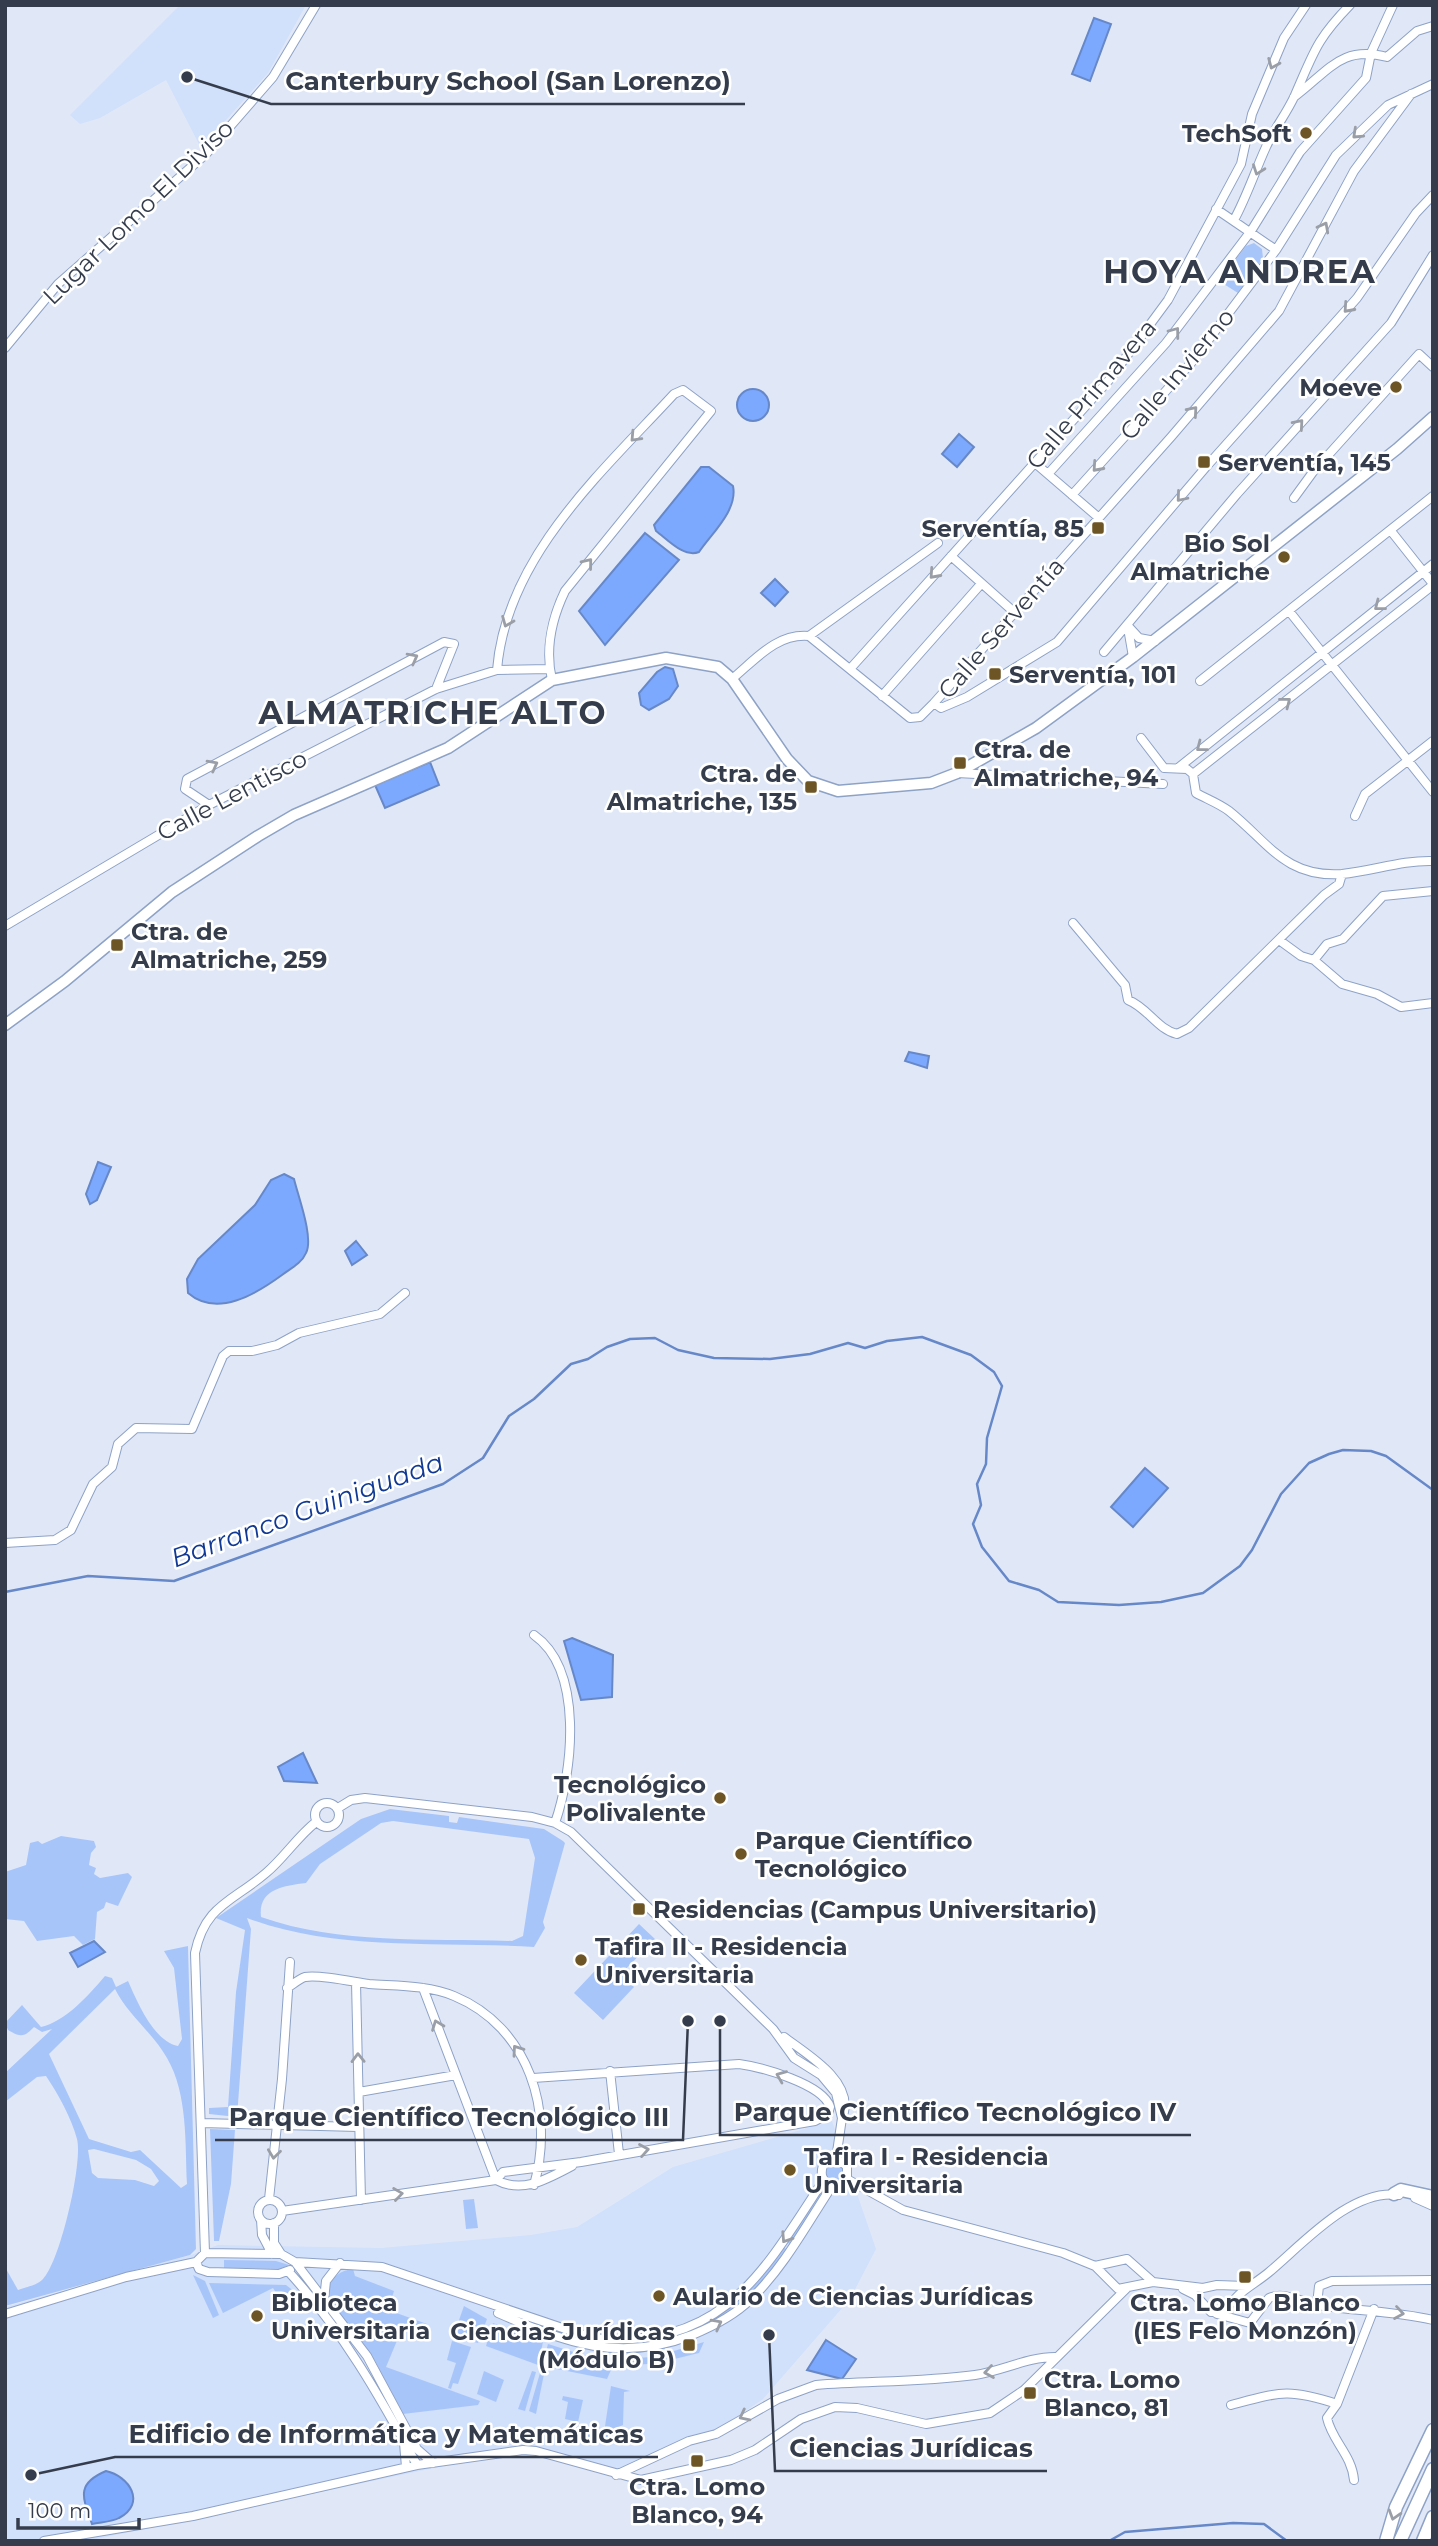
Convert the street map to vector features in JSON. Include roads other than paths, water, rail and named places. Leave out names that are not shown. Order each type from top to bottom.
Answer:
[{"type":"highway","points":[[1394,2194],[1401,2190],[1433,2197]]},
{"type":"highway","points":[[1386,2541],[1403,2489],[1433,2430]]},
{"type":"highway","points":[[1400,2541],[1433,2469]]},
{"type":"highway","points":[[1423,2541],[1433,2517]]},
{"type":"main road","points":[[5,1025],[65,981],[172,892],[258,836],[294,815],[440,752],[551,674],[666,658],[718,667],[732,678],[787,759],[808,781],[838,791],[931,783],[957,773],[1036,727],[1133,657],[1397,449],[1433,417]]},
{"type":"street","name":"Lugar Lomo El Diviso","points":[[5,348],[58,284],[205,154],[273,77],[316,5]]},
{"type":"street","name":"Calle Primavera","points":[[850,669],[1109,380],[1168,300],[1241,164],[1252,114],[1284,38],[1306,5]]},
{"type":"street","points":[[1234,220],[1252,187],[1266,147],[1294,97],[1311,53],[1326,30],[1350,5]]},
{"type":"street","points":[[1048,474],[1166,343],[1251,231],[1300,152],[1366,78],[1371,53],[1393,5]]},
{"type":"street","points":[[1294,97],[1348,55],[1371,53],[1387,57],[1417,31],[1433,26]]},
{"type":"street","name":"Calle Serventía","points":[[1433,84],[1411,94],[1354,171],[1279,310],[934,703],[941,708],[967,697],[1057,642],[1206,467],[1357,298],[1416,213],[1433,195]]},
{"type":"street","name":"Calle Invierno","points":[[1072,495],[1191,363],[1276,250],[1336,155],[1388,105],[1411,94]]},
{"type":"street","points":[[1216,209],[1276,250]]},
{"type":"street","points":[[1104,652],[1246,484],[1391,323],[1433,255]]},
{"type":"street","points":[[1294,498],[1313,472],[1419,354],[1433,367]]},
{"type":"street","points":[[497,670],[499,644],[525,578],[545,542],[569,508],[674,394],[683,390],[711,411],[565,591],[553,615],[551,674]]},
{"type":"street","points":[[1035,463],[1099,518]]},
{"type":"street","points":[[1200,681],[1433,496]]},
{"type":"street","points":[[1193,774],[1433,585],[1391,531]]},
{"type":"street","points":[[809,636],[938,543]]},
{"type":"street","points":[[951,556],[1014,612]]},
{"type":"street","points":[[1141,738],[1164,768],[1169,771],[1178,768],[1433,564]]},
{"type":"street","points":[[882,695],[981,584]]},
{"type":"street","points":[[1289,611],[1433,792]]},
{"type":"street","points":[[1127,625],[1139,638],[1154,641]]},
{"type":"street","points":[[1127,625],[1133,657]]},
{"type":"street","points":[[732,678],[780,640],[794,635],[809,636],[910,718],[920,717],[934,703]]},
{"type":"street","points":[[209,805],[185,789],[187,779],[444,642],[454,644],[436,689]]},
{"type":"street","name":"Calle Lentisco","points":[[5,926],[118,856],[209,805],[436,689],[497,670],[551,674]]},
{"type":"street","points":[[1355,816],[1365,794],[1433,741]]},
{"type":"street","points":[[1178,768],[1193,774]]},
{"type":"street","points":[[957,773],[1163,784]]},
{"type":"street","points":[[1193,774],[1196,793],[1227,809],[1269,850],[1293,866],[1317,873],[1342,874],[1397,863],[1433,861]]},
{"type":"street","points":[[1073,923],[1125,985],[1128,1000],[1142,1006],[1166,1031],[1177,1034],[1189,1028],[1339,884],[1342,874]]},
{"type":"street","points":[[1314,960],[1327,944],[1343,939],[1383,896],[1433,891]]},
{"type":"street","points":[[1279,940],[1301,956],[1314,960],[1342,984],[1377,994],[1401,1007],[1433,1003]]},
{"type":"street","points":[[5,1543],[55,1540],[71,1530],[93,1484],[112,1467],[118,1444],[136,1428],[192,1429],[223,1356],[229,1352],[252,1352],[277,1345],[299,1333],[380,1314],[405,1293]]},
{"type":"street","points":[[534,1635],[556,1657],[568,1695],[567,1761],[555,1823]]},
{"type":"street","points":[[338,1808],[351,1800],[365,1798],[555,1823],[571,1832],[773,2029],[794,2058],[830,2083],[836,2093],[842,2118],[835,2158],[823,2165],[820,2173],[823,2181],[832,2186],[841,2185],[847,2179],[847,2166],[835,2158]]},
{"type":"street","points":[[330,1802],[338,1808],[340,1818],[334,1826],[324,1827],[316,1822],[314,1813],[319,1804],[330,1802]]},
{"type":"street","points":[[205,2253],[195,1953],[200,1932],[218,1907],[265,1874],[294,1841],[316,1822]]},
{"type":"street","points":[[269,2199],[278,2126],[290,1962]]},
{"type":"street","points":[[287,1989],[306,1977],[423,1988],[453,1995],[478,2008],[519,2050],[533,2078],[543,2132],[534,2185]]},
{"type":"street","points":[[356,1982],[361,2200]]},
{"type":"street","points":[[423,1988],[495,2180]]},
{"type":"street","points":[[495,2180],[503,2172],[581,2162],[815,2121],[828,2114],[828,2101],[820,2093],[760,2067],[739,2064],[533,2078]]},
{"type":"street","points":[[610,2071],[618,2154]]},
{"type":"street","points":[[359,2092],[456,2075]]},
{"type":"street","points":[[202,2123],[358,2127]]},
{"type":"street","points":[[282,2211],[495,2180],[507,2186],[534,2185],[581,2162]]},
{"type":"street","points":[[847,2179],[903,2210],[1063,2253],[1095,2266],[1110,2282],[1126,2289]]},
{"type":"street","points":[[5,2315],[126,2277],[196,2262],[205,2253],[276,2254],[295,2262],[382,2267],[467,2298],[592,2338],[638,2339],[670,2334],[703,2321],[744,2292],[768,2265],[823,2181]]},
{"type":"street","points":[[467,2298],[547,2334],[590,2347],[613,2350],[671,2343],[727,2318],[751,2299],[775,2271],[832,2186]]},
{"type":"street","points":[[1217,2314],[1225,2311],[1245,2286],[1267,2274],[1314,2232],[1350,2207],[1373,2197],[1394,2194],[1417,2198],[1433,2206]]},
{"type":"street","points":[[261,2220],[274,2223],[281,2218],[282,2211],[278,2202],[269,2199],[261,2203],[257,2211],[262,2235],[276,2254]]},
{"type":"street","points":[[274,2223],[276,2254]]},
{"type":"street","points":[[1095,2266],[1127,2259],[1153,2282]]},
{"type":"street","points":[[196,2262],[199,2269],[208,2272],[279,2274],[288,2271],[295,2262]]},
{"type":"street","points":[[295,2262],[367,2356],[417,2449],[433,2464]]},
{"type":"street","points":[[324,2300],[326,2281],[340,2263]]},
{"type":"street","points":[[1110,2302],[1111,2263]]},
{"type":"street","points":[[288,2271],[343,2336],[375,2385],[417,2465]]},
{"type":"street","points":[[1317,2305],[1319,2286],[1332,2281],[1433,2280]]},
{"type":"street","points":[[44,2541],[193,2516],[406,2467],[523,2450],[536,2451],[640,2480],[731,2460],[755,2450],[801,2419],[835,2407],[857,2408],[926,2424],[990,2413],[1024,2390],[1126,2289],[1153,2282],[1178,2287],[1245,2286]]},
{"type":"street","points":[[1178,2287],[1195,2295],[1206,2308],[1217,2314],[1250,2323],[1265,2302],[1275,2296],[1317,2305],[1374,2309],[1433,2320]]},
{"type":"street","points":[[1229,2304],[1239,2321]]},
{"type":"street","points":[[1354,2480],[1353,2464],[1329,2428],[1327,2418],[1337,2404],[1374,2309]]},
{"type":"street","points":[[615,2475],[689,2441],[716,2434],[799,2389],[816,2385],[998,2372],[1040,2357],[1055,2357]]},
{"type":"street","points":[[1231,2405],[1287,2392],[1300,2392],[1337,2404]]},
{"type":"street","points":[[404,2440],[406,2467]]},
{"type":"waterway","name":"Barranco Guiniguada","points":[[5,1592],[88,1576],[174,1581],[443,1484],[483,1458],[509,1416],[534,1399],[571,1364],[630,1339],[655,1338],[678,1350],[714,1358],[770,1359],[810,1354],[848,1343],[865,1348],[887,1341],[922,1337],[971,1355],[994,1372],[1002,1386],[987,1438],[986,1464],[977,1484],[981,1505],[973,1524],[982,1547],[1009,1581],[1039,1590],[1058,1602],[1119,1605],[1161,1602],[1203,1593],[1240,1566],[1252,1550],[1281,1494],[1309,1463],[1329,1454],[1343,1450],[1371,1451],[1386,1456],[1433,1490]]},
{"type":"waterway","points":[[1109,2541],[1125,2532],[1233,2523],[1264,2524],[1287,2541]]},
{"type":"place","name":"Canterbury School (San Lorenzo)","points":[[187,77]]},
{"type":"place","name":"TechSoft","points":[[1306,133]]},
{"type":"place","name":"Moeve","points":[[1396,387]]},
{"type":"place","name":"Serventía, 145","points":[[1204,462]]},
{"type":"place","name":"Serventía, 85","points":[[1098,528]]},
{"type":"place","name":"Bio Sol Almatriche","points":[[1284,557]]},
{"type":"place","name":"Serventía, 101","points":[[995,674]]},
{"type":"place","name":"Ctra. de Almatriche, 94","points":[[960,763]]},
{"type":"place","name":"Ctra. de Almatriche, 135","points":[[811,787]]},
{"type":"place","name":"Ctra. de Almatriche, 259","points":[[117,945]]},
{"type":"place","name":"Tecnológico Polivalente","points":[[720,1798]]},
{"type":"place","name":"Parque Científico Tecnológico","points":[[741,1854]]},
{"type":"place","name":"Residencias (Campus Universitario)","points":[[639,1909]]},
{"type":"place","name":"Tafira II - Residencia Universitaria","points":[[581,1960]]},
{"type":"place","name":"Parque Científico Tecnológico III","points":[[688,2021]]},
{"type":"place","name":"Parque Científico Tecnológico IV","points":[[720,2021]]},
{"type":"place","name":"Tafira I - Residencia Universitaria","points":[[790,2170]]},
{"type":"place","name":"Ctra. Lomo Blanco (IES Felo Monzón)","points":[[1245,2277]]},
{"type":"place","name":"Aulario de Ciencias Jurídicas","points":[[659,2296]]},
{"type":"place","name":"Biblioteca Universitaria","points":[[257,2316]]},
{"type":"place","name":"Ciencias Jurídicas","points":[[769,2335]]},
{"type":"place","name":"Ciencias Jurídicas (Módulo B)","points":[[689,2345]]},
{"type":"place","name":"Ctra. Lomo Blanco, 81","points":[[1030,2393]]},
{"type":"place","name":"Ctra. Lomo Blanco, 94","points":[[697,2461]]},
{"type":"place","name":"Edificio de Informática y Matemáticas","points":[[31,2475]]},
{"type":"district","name":"HOYA ANDREA","points":[[1240,271]]},
{"type":"district","name":"ALMATRICHE ALTO","points":[[433,712]]}]
